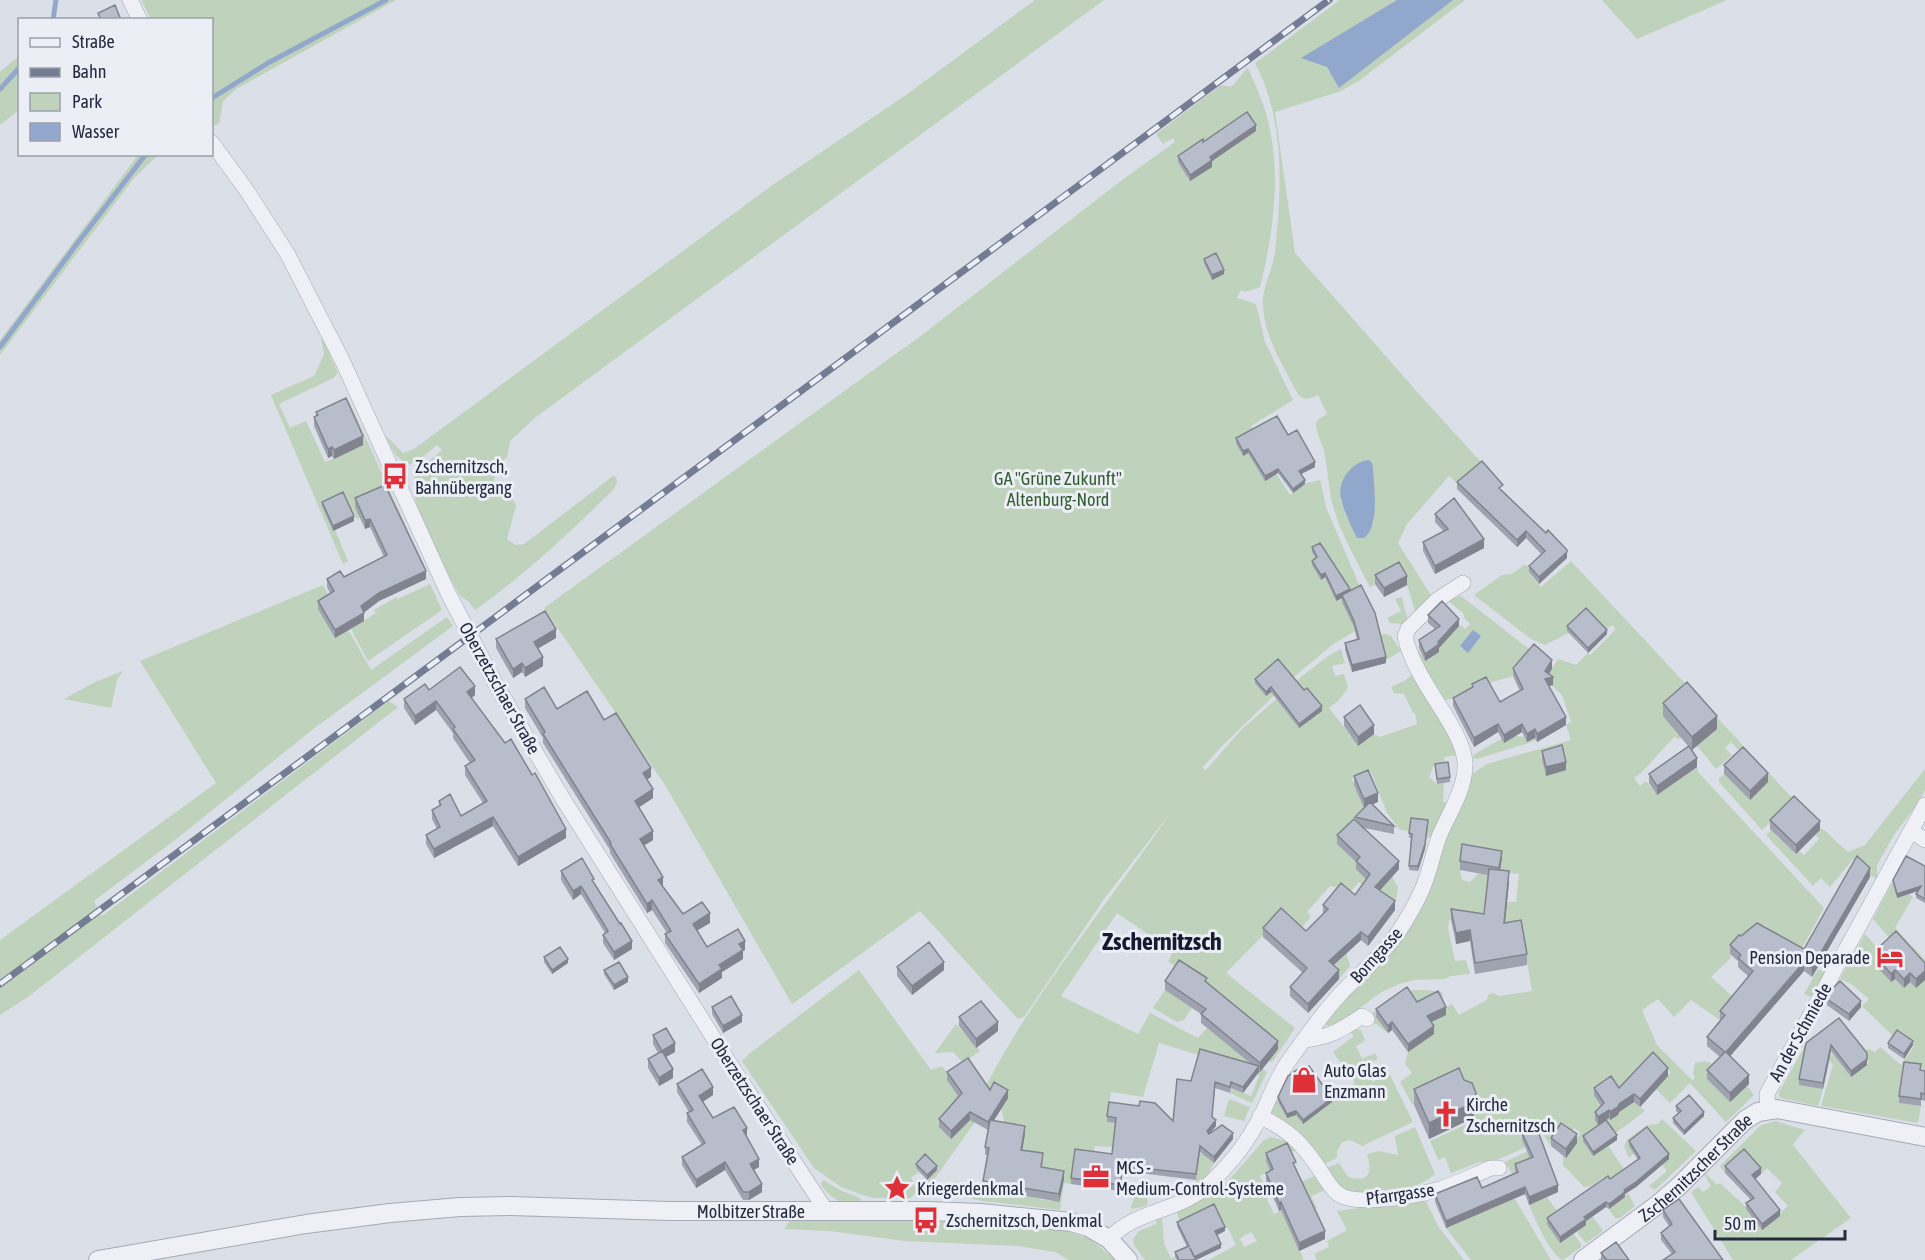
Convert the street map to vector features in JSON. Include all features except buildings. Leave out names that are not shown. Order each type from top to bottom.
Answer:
[{"type":"street","points":[[130,0],[139,18]]},
{"type":"street","name":"Oberzetzschaer Straße","points":[[213,144],[245,188],[287,253],[342,360],[448,593],[495,683],[563,799],[730,1064],[827,1212]]},
{"type":"street","name":"Borngasse","points":[[1109,1239],[1121,1227],[1180,1202],[1206,1187],[1239,1150],[1260,1116],[1284,1067],[1304,1040],[1334,1001],[1386,950],[1410,913],[1428,875],[1435,848],[1465,775],[1464,755],[1458,737],[1409,652],[1405,636],[1408,629],[1437,600],[1463,583]]},
{"type":"street","name":"An der Schmiede","points":[[1768,1109],[1767,1094],[1925,805]]},
{"type":"street","points":[[1911,831],[1925,840]]},
{"type":"street","points":[[1304,1040],[1323,1038],[1362,1016],[1367,1019]]},
{"type":"street","name":"Zschernitzscher Straße","points":[[1583,1260],[1657,1205],[1745,1120],[1758,1112],[1777,1109],[1925,1137]]},
{"type":"street","name":"Pfarrgasse","points":[[1260,1116],[1284,1128],[1295,1138],[1336,1192],[1349,1200],[1381,1199],[1428,1192],[1491,1168],[1499,1168]]},
{"type":"street","name":"Molbitzer Straße","points":[[98,1260],[275,1228],[390,1213],[511,1206],[669,1211],[980,1213],[1071,1222],[1088,1227],[1109,1239]]},
{"type":"street","points":[[1109,1239],[1128,1260]]},
{"type":"green space","points":[[141,0],[396,0],[236,89],[223,101],[219,124],[213,126],[213,18],[150,18]]},
{"type":"green space","points":[[1035,0],[1104,0],[536,417],[510,441],[507,457],[497,467],[492,489],[512,496],[516,506],[507,539],[516,545],[524,544],[613,476],[616,477],[617,482],[614,489],[547,552],[475,610],[468,601],[460,596],[430,539],[414,492],[414,480],[419,471],[442,450],[437,445],[419,460],[410,464],[398,457],[386,436],[403,453],[414,449],[774,184],[906,95]]},
{"type":"green space","points":[[1340,0],[1465,0],[1360,80],[1341,91],[1275,112],[1295,253],[1492,474],[1469,495],[1449,476],[1407,524],[1398,543],[1432,597],[1416,614],[1407,585],[1399,571],[1370,587],[1359,566],[1335,513],[1324,451],[1316,428],[1317,420],[1327,414],[1318,395],[1305,399],[1298,394],[1267,329],[1263,298],[1275,251],[1280,179],[1279,155],[1272,108],[1255,63]],"holes":[[[1373,469],[1374,522],[1364,538],[1357,538],[1340,500]]]},
{"type":"green space","points":[[1602,0],[1727,0],[1637,39]]},
{"type":"green space","points":[[18,57],[18,111],[0,125],[0,72]]},
{"type":"green space","name":"GA \"Grüne Zukunft\" Altenburg-Nord","points":[[1248,68],[1267,118],[1273,145],[1275,185],[1272,227],[1260,287],[1245,292],[1241,290],[1237,298],[1256,304],[1265,342],[1293,400],[1251,426],[1290,495],[1307,483],[1320,480],[1326,507],[1366,601],[1370,622],[1332,645],[1289,681],[1202,768],[1206,770],[1240,731],[1301,677],[1341,649],[1345,663],[1332,666],[1335,676],[1344,674],[1348,688],[1329,708],[1358,745],[1374,734],[1380,737],[1417,724],[1415,713],[1404,694],[1394,693],[1391,687],[1416,672],[1448,730],[1457,755],[1444,757],[1445,763],[1434,765],[1429,777],[1437,784],[1444,783],[1443,802],[1450,803],[1432,837],[1423,836],[1400,830],[1387,813],[1371,772],[1352,779],[1364,808],[1364,817],[1338,844],[1360,866],[1392,877],[1398,887],[1396,902],[1381,890],[1376,896],[1359,882],[1350,892],[1343,888],[1330,886],[1307,912],[1311,917],[1297,932],[1281,917],[1226,973],[1295,1028],[1273,1061],[1267,1063],[1179,968],[1168,962],[1173,951],[1117,913],[1061,996],[1138,1034],[1150,1013],[1198,1038],[1207,1028],[1267,1072],[1252,1103],[1230,1093],[1231,1088],[1251,1096],[1259,1076],[1229,1064],[1159,1043],[1143,1097],[1111,1092],[1107,1122],[1117,1124],[1113,1147],[1095,1146],[1093,1157],[1071,1184],[1064,1183],[1060,1210],[983,1201],[948,1194],[947,1188],[955,1181],[969,1185],[968,1195],[981,1196],[983,1188],[1014,1194],[1007,1131],[1001,1109],[1007,1098],[975,1122],[930,1185],[927,1180],[937,1170],[920,1172],[911,1177],[917,1191],[911,1198],[873,1198],[862,1195],[841,1187],[814,1168],[742,1061],[859,970],[931,1070],[942,1066],[951,1078],[970,1120],[990,1079],[1037,1000],[1171,812],[1104,899],[1024,1017],[1018,1019],[920,911],[792,1004],[665,785],[544,608],[922,335],[1122,180],[1175,142],[1173,138],[1163,144],[1156,134],[1221,85],[1230,87]],"holes":[[[1043,1176],[1059,1202],[1039,1199]]]},
{"type":"green space","points":[[137,156],[157,156],[135,177],[0,355],[0,340]]},
{"type":"green space","points":[[321,335],[338,373],[333,378],[279,404],[290,428],[306,421],[325,462],[334,459],[345,403],[349,401],[410,535],[380,548],[376,541],[401,529],[365,516],[357,519],[352,509],[341,514],[333,530],[335,530],[348,561],[343,564],[271,395],[314,376],[324,354]]},
{"type":"green space","points":[[1571,561],[1794,800],[1762,830],[1719,782],[1719,778],[1724,774],[1750,800],[1768,782],[1731,742],[1725,748],[1732,755],[1716,769],[1697,746],[1716,729],[1679,739],[1674,737],[1634,778],[1640,786],[1646,781],[1657,795],[1697,767],[1698,772],[1824,908],[1802,948],[1783,946],[1765,925],[1730,954],[1731,958],[1711,977],[1732,996],[1739,998],[1720,1020],[1691,1000],[1674,1017],[1658,999],[1642,1010],[1657,1045],[1692,1080],[1695,1078],[1693,1073],[1695,1063],[1705,1061],[1747,1086],[1754,1095],[1726,1122],[1690,1083],[1670,1103],[1656,1089],[1671,1072],[1655,1058],[1632,1100],[1645,1111],[1613,1135],[1598,1130],[1625,1171],[1610,1184],[1604,1177],[1591,1186],[1584,1187],[1563,1165],[1563,1156],[1581,1133],[1574,1128],[1568,1136],[1549,1144],[1540,1128],[1526,1147],[1492,1162],[1479,1162],[1451,1173],[1445,1157],[1438,1160],[1430,1141],[1474,1121],[1476,1109],[1412,1104],[1400,1082],[1412,1073],[1405,1064],[1408,1052],[1434,1034],[1407,995],[1388,1033],[1373,1022],[1371,1016],[1391,998],[1411,990],[1442,992],[1443,997],[1426,1005],[1443,1009],[1452,1004],[1459,1015],[1487,1000],[1488,995],[1493,993],[1499,996],[1532,991],[1522,932],[1505,926],[1507,902],[1516,902],[1519,874],[1500,872],[1502,860],[1460,870],[1462,880],[1470,882],[1479,873],[1491,875],[1485,919],[1449,920],[1448,928],[1455,961],[1466,960],[1470,974],[1445,979],[1414,980],[1399,984],[1380,993],[1344,1020],[1328,1026],[1324,1023],[1389,953],[1472,774],[1487,764],[1571,740],[1566,725],[1571,722],[1562,695],[1545,679],[1558,659],[1576,665],[1588,653],[1590,655],[1616,629],[1612,625],[1604,631],[1567,631],[1569,633],[1545,645],[1531,639],[1474,595],[1502,575],[1512,574],[1524,565],[1534,567],[1529,573],[1541,587]]},
{"type":"green space","points":[[430,584],[442,610],[368,661],[351,629],[376,613],[374,610],[397,597],[398,599]]},
{"type":"green space","points":[[323,585],[371,670],[447,617],[453,626],[312,730],[180,836],[94,901],[102,916],[389,701],[398,707],[28,997],[0,1015],[0,940],[216,783],[140,661]]},
{"type":"green space","points":[[1461,596],[1534,653],[1513,676],[1469,689],[1451,699],[1443,700],[1416,651],[1417,649],[1426,661],[1432,641],[1461,625],[1465,629],[1473,622],[1470,624],[1463,613],[1447,600]]},
{"type":"green space","points":[[1402,597],[1408,621],[1402,624],[1390,623],[1387,618],[1401,611],[1395,599]]},
{"type":"green space","points":[[1379,635],[1391,636],[1401,651],[1383,662]]},
{"type":"green space","points":[[123,671],[117,680],[111,708],[64,699],[95,682]]},
{"type":"green space","points":[[1515,736],[1525,737],[1528,742],[1536,738],[1535,741],[1474,759],[1473,755],[1501,739]]},
{"type":"green space","points":[[1925,769],[1925,790],[1919,802],[1894,835],[1877,865],[1877,879],[1871,876],[1854,858],[1830,887],[1821,878],[1813,886],[1766,835],[1771,830],[1796,854],[1799,851],[1804,855],[1819,839],[1816,835],[1822,828],[1848,852],[1865,845]]},
{"type":"green space","points":[[1900,868],[1893,885],[1897,898],[1908,894],[1913,897],[1895,928],[1925,960],[1925,1070],[1904,1067],[1899,1103],[1921,1106],[1918,1123],[1821,1106],[1833,1065],[1825,1054],[1830,1056],[1833,1054],[1851,1077],[1869,1063],[1862,1053],[1868,1049],[1875,1052],[1880,1047],[1901,1065],[1914,1046],[1897,1034],[1895,1038],[1862,1006],[1869,999],[1851,984],[1840,979],[1865,934],[1882,953],[1893,942],[1873,919]]},
{"type":"green space","points":[[1346,953],[1350,966],[1339,979],[1330,970]]},
{"type":"green space","points":[[1818,969],[1826,973],[1812,997],[1804,994]]},
{"type":"green space","points":[[1165,990],[1192,1008],[1184,1020],[1177,1022],[1153,1008]]},
{"type":"green space","points":[[956,1024],[980,1051],[963,1063],[953,1052],[935,1053]]},
{"type":"green space","points":[[1361,1030],[1365,1041],[1356,1046],[1362,1059],[1375,1053],[1378,1059],[1364,1065],[1372,1082],[1390,1075],[1413,1122],[1362,1146],[1350,1140],[1342,1142],[1337,1151],[1337,1158],[1322,1165],[1297,1133],[1270,1112],[1275,1096],[1287,1118],[1296,1115],[1303,1124],[1355,1083],[1333,1052],[1354,1036],[1349,1031]]},
{"type":"green space","points":[[1806,1044],[1818,1059],[1799,1084],[1823,1089],[1818,1106],[1779,1096],[1779,1092]]},
{"type":"green space","points":[[1229,1099],[1250,1107],[1244,1121],[1224,1116]]},
{"type":"green space","points":[[1662,1119],[1696,1151],[1655,1190],[1649,1186],[1667,1171],[1662,1165],[1629,1146],[1634,1153],[1629,1158],[1624,1147],[1627,1140],[1647,1125],[1658,1124]]},
{"type":"green space","points":[[1775,1121],[1805,1130],[1793,1145],[1851,1218],[1791,1260],[1733,1260],[1691,1192],[1698,1187],[1703,1192],[1711,1186],[1705,1173],[1717,1185],[1720,1183],[1747,1208],[1762,1230],[1779,1217],[1778,1215],[1788,1206],[1775,1192],[1782,1183],[1767,1168],[1761,1174],[1725,1173],[1720,1166],[1761,1125]]},
{"type":"green space","points":[[1415,1127],[1435,1174],[1427,1180],[1404,1189],[1365,1195],[1344,1190],[1325,1169],[1339,1163],[1348,1177],[1365,1177],[1369,1171],[1367,1154],[1379,1151],[1398,1155],[1395,1136]]},
{"type":"green space","points":[[1271,1137],[1292,1143],[1296,1147],[1295,1151],[1266,1161],[1270,1171],[1260,1176],[1268,1193],[1265,1195],[1274,1214],[1306,1199],[1299,1183],[1315,1176],[1327,1189],[1311,1196],[1317,1208],[1305,1214],[1290,1229],[1304,1260],[1209,1260],[1236,1245],[1228,1228],[1181,1224],[1176,1211],[1216,1191],[1228,1181],[1264,1140]],"holes":[[[1251,1232],[1257,1241],[1244,1247],[1240,1238]]]},
{"type":"green space","points":[[1528,1151],[1531,1159],[1524,1194],[1505,1162]]},
{"type":"green space","points":[[1187,1152],[1203,1154],[1214,1163],[1207,1176],[1195,1187],[1198,1164]]},
{"type":"green space","points":[[823,1180],[860,1198],[861,1204],[843,1202],[834,1198],[821,1185]]},
{"type":"green space","points":[[1138,1186],[1148,1201],[1146,1206],[1132,1209],[1131,1207]]},
{"type":"green space","points":[[1628,1193],[1635,1206],[1620,1218],[1615,1218],[1609,1209]]},
{"type":"green space","points":[[1547,1197],[1581,1244],[1581,1247],[1563,1260],[1553,1252],[1548,1244],[1529,1204]]},
{"type":"green space","points":[[1425,1199],[1438,1226],[1464,1260],[1317,1260],[1314,1254],[1329,1247],[1327,1241],[1347,1230],[1337,1211]]},
{"type":"green space","points":[[1513,1199],[1551,1260],[1471,1260],[1446,1228]]},
{"type":"green space","points":[[1582,1202],[1603,1231],[1586,1243],[1576,1231],[1591,1217]]},
{"type":"green space","points":[[1162,1216],[1164,1244],[1171,1258],[1174,1257],[1176,1260],[1145,1260],[1134,1245],[1133,1239],[1139,1231],[1156,1224],[1156,1218]]},
{"type":"green space","points":[[913,1217],[913,1224],[940,1225],[941,1218],[1063,1230],[1087,1238],[1115,1260],[1069,1260],[1055,1252],[1018,1246],[905,1241],[830,1231],[784,1229],[791,1219]]},
{"type":"water","points":[[1397,0],[1453,0],[1339,88],[1327,67],[1301,58]]},
{"type":"water","points":[[1369,460],[1373,469],[1374,516],[1369,532],[1364,538],[1357,538],[1350,525],[1340,494],[1344,478],[1350,470],[1360,462]]},
{"type":"water","points":[[1473,630],[1481,636],[1468,653],[1460,646]]},
{"type":"waterway","points":[[53,18],[56,0]]},
{"type":"waterway","points":[[213,97],[268,63],[386,0]]},
{"type":"waterway","points":[[0,89],[18,69]]},
{"type":"waterway","points":[[0,347],[144,156]]},
{"type":"railway","points":[[0,984],[1329,0]]},
{"type":"place","name":"Zschernitzsch, Bahnübergang","points":[[395,476]]},
{"type":"place","name":"Pension Deparade","points":[[1890,957]]},
{"type":"place","name":"Auto Glas Enzmann","points":[[1304,1080]]},
{"type":"place","name":"Kirche Zschernitzsch","points":[[1446,1114]]},
{"type":"place","name":"MCS - Medium-Control-Systeme","points":[[1096,1177]]},
{"type":"place","name":"Kriegerdenkmal","points":[[897,1188]]},
{"type":"place","name":"Zschernitzsch, Denkmal","points":[[926,1220]]},
{"type":"district","name":"Zschernitzsch","points":[[1162,941]]}]
